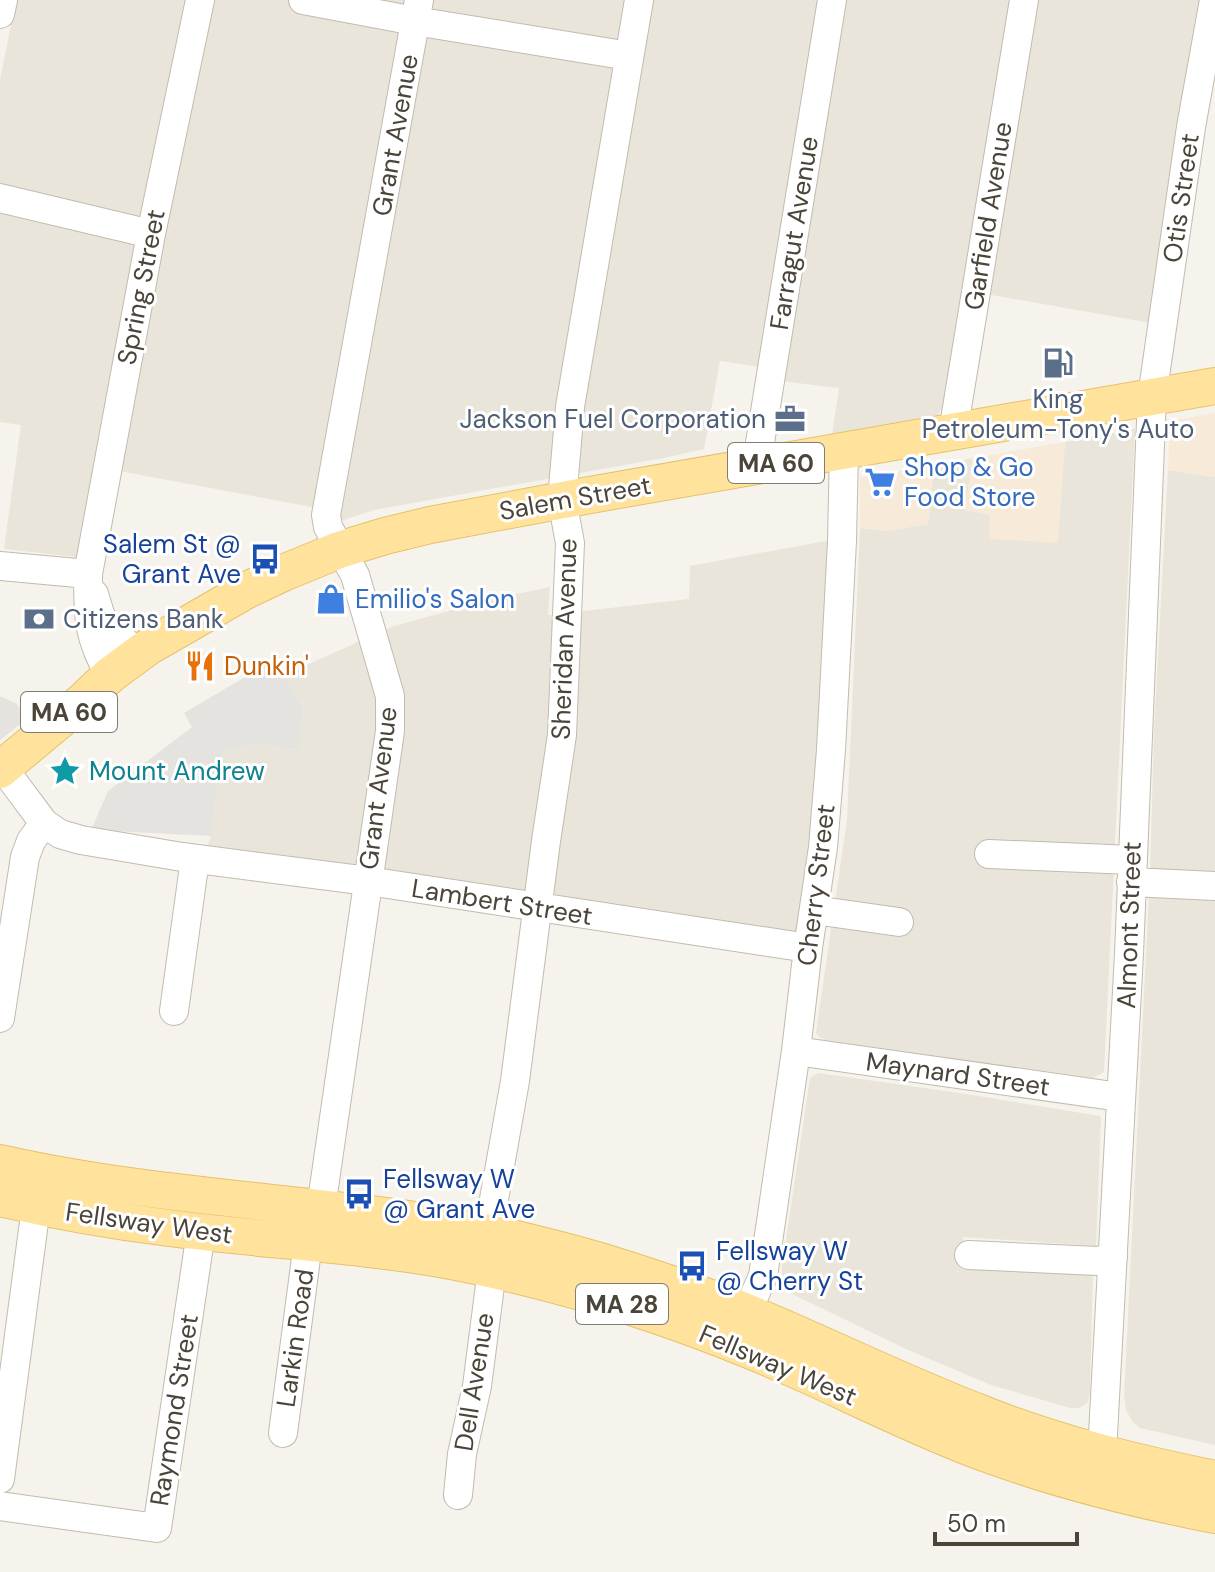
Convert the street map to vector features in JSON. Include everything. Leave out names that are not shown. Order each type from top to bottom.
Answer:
[{"type":"main road","name":"Salem Street","points":[[1,769],[110,675],[139,654],[247,590],[339,550],[430,525],[562,500],[1215,386]]},
{"type":"main road","name":"Fellsway West","points":[[0,1163],[149,1190],[405,1218],[488,1233],[570,1253],[635,1272],[747,1312],[986,1416],[1102,1453],[1215,1479]]},
{"type":"main road","name":"Fellsway West","points":[[0,1198],[114,1220],[444,1260],[575,1290],[677,1322],[749,1350],[907,1422],[1017,1464],[1089,1486],[1215,1515]]},
{"type":"street","points":[[0,14],[3,0]]},
{"type":"street","name":"Spring Street","points":[[110,675],[93,643],[88,618],[88,574],[151,234],[200,0]]},
{"type":"street","points":[[303,0],[417,11],[629,56]]},
{"type":"street","name":"Sheridan Avenue","points":[[488,1233],[515,1081],[562,735],[570,543],[562,500],[570,407],[639,0]]},
{"type":"street","name":"Farragut Avenue","points":[[756,467],[832,0]]},
{"type":"street","name":"Garfield Avenue","points":[[953,432],[1024,0]]},
{"type":"street","name":"Otis Street","points":[[1152,397],[1191,127],[1214,0]]},
{"type":"street","name":"Grant Avenue","points":[[321,1208],[390,731],[390,696],[355,575],[339,550],[326,515],[417,11]]},
{"type":"street","points":[[0,198],[151,234]]},
{"type":"street","name":"Almont Street","points":[[1102,1453],[1129,954],[1152,397]]},
{"type":"street","name":"Cherry Street","points":[[747,1312],[763,1276],[823,847],[831,750],[844,451]]},
{"type":"street","points":[[0,566],[88,574]]},
{"type":"street","name":"Spring Street","points":[[88,574],[101,617],[139,654]]},
{"type":"street","name":"Lambert Street","points":[[1,769],[44,823],[60,834],[81,840],[808,948]]},
{"type":"street","points":[[0,1018],[25,857],[31,841],[44,823]]},
{"type":"street","points":[[989,854],[1131,871],[1215,886]]},
{"type":"street","points":[[174,1011],[195,859]]},
{"type":"street","points":[[814,910],[899,922]]},
{"type":"street","name":"Maynard Street","points":[[796,1051],[1120,1097]]},
{"type":"street","points":[[0,1479],[36,1207]]},
{"type":"street","name":"Raymond Street","points":[[0,1506],[157,1528],[201,1232]]},
{"type":"street","name":"Larkin Road","points":[[283,1433],[308,1243]]},
{"type":"street","points":[[969,1255],[1098,1261],[1113,1257]]},
{"type":"street","name":"Dell Avenue","points":[[458,1495],[462,1454],[477,1386],[492,1270]]},
{"type":"shaded area","points":[[16,0],[1203,0],[1151,323],[963,290],[943,408],[937,415],[832,435],[839,388],[780,381],[781,370],[720,361],[704,449],[374,510],[313,530],[317,508],[119,471],[104,560],[4,549],[21,425],[0,422],[0,80]]},
{"type":"shaded area","points":[[1215,413],[1215,477],[1168,470],[1170,421]]},
{"type":"shaded area","points":[[1135,429],[1104,1072],[1093,1078],[819,1037],[817,1025],[847,820],[860,528],[886,531],[928,524],[934,466],[973,458],[965,510],[990,514],[1057,543],[1065,442]]},
{"type":"shaded area","points":[[1065,442],[1058,543],[989,539],[990,515],[965,510],[973,458]]},
{"type":"shaded area","points":[[934,466],[928,524],[886,531],[860,528],[860,477]]},
{"type":"shaded area","points":[[1168,470],[1215,477],[1215,878],[1150,876]]},
{"type":"shaded area","points":[[831,540],[818,813],[797,934],[206,851],[211,836],[223,749],[261,745],[297,750],[303,706],[282,676],[391,627],[492,599],[550,587],[548,615],[689,599],[690,566]]},
{"type":"shaded area","points":[[272,661],[303,706],[298,750],[261,745],[223,749],[211,836],[91,830],[108,791],[192,727],[184,713]]},
{"type":"shaded area","points":[[0,696],[17,704],[27,719],[0,740]]},
{"type":"shaded area","points":[[1149,893],[1215,895],[1215,1445],[1140,1428],[1126,1410],[1124,1397]]},
{"type":"shaded area","points":[[818,1073],[1100,1116],[1096,1246],[963,1237],[962,1259],[1093,1265],[1090,1395],[1087,1403],[1079,1408],[1070,1408],[991,1385],[908,1350],[790,1293],[782,1277],[782,1267],[810,1078]]},
{"type":"place","name":"King Petroleum-Tony's Auto","points":[[1058,363]]},
{"type":"place","name":"Jackson Fuel Corporation","points":[[790,419]]},
{"type":"place","name":"Shop & Go Food Store","points":[[880,482]]},
{"type":"place","name":"Salem St @ Grant Ave","points":[[265,559]]},
{"type":"place","name":"Emilio's Salon","points":[[331,599]]},
{"type":"place","name":"Citizens Bank","points":[[39,619]]},
{"type":"place","name":"Dunkin'","points":[[200,666]]},
{"type":"place","name":"Mount Andrew","points":[[65,771]]},
{"type":"place","name":"Fellsway W @ Grant Ave","points":[[359,1194]]},
{"type":"place","name":"Fellsway W @ Cherry St","points":[[692,1266]]}]
